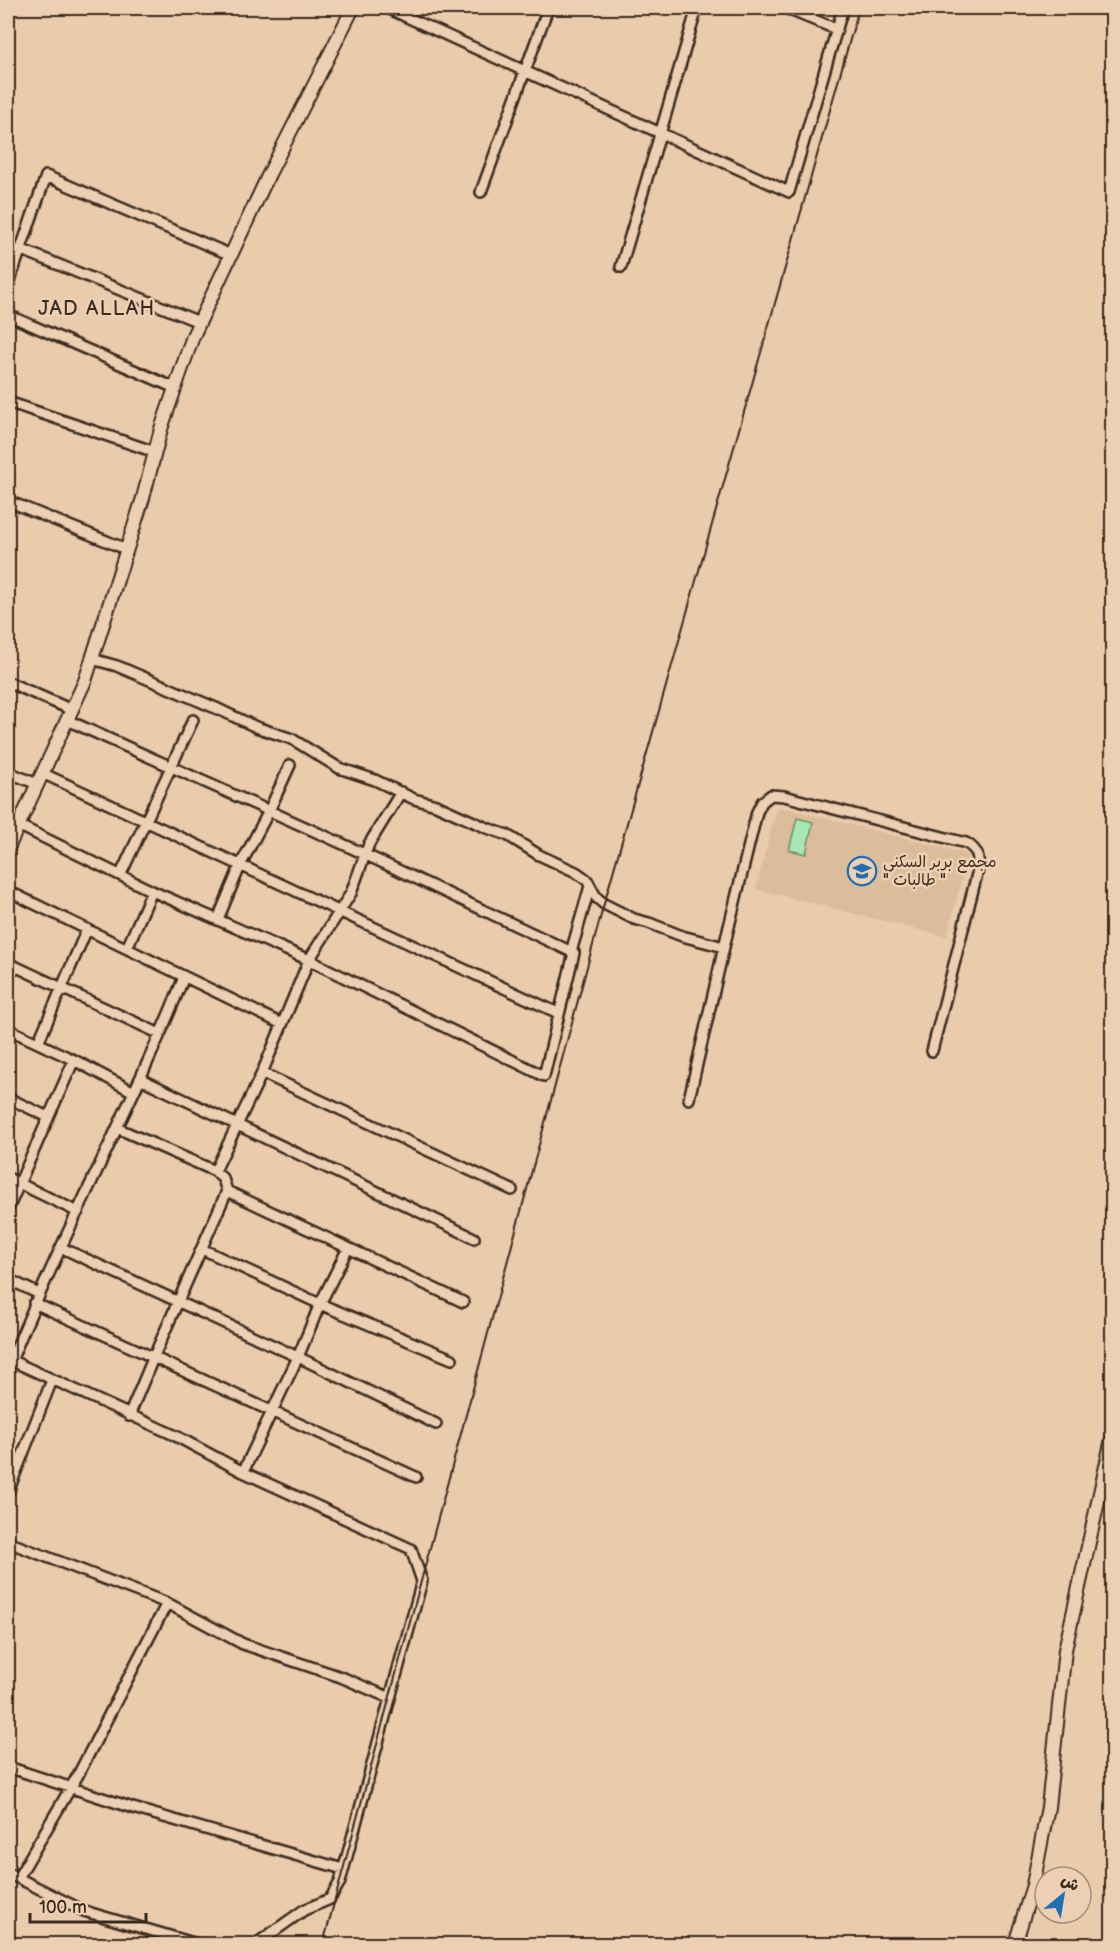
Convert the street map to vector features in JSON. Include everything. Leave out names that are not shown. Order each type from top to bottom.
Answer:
[{"type":"street","points":[[9,841],[70,715],[92,659],[175,387],[199,322],[353,8]]},
{"type":"street","points":[[387,8],[789,192],[843,8]]},
{"type":"street","points":[[481,192],[548,8]]},
{"type":"street","points":[[621,267],[698,8]]},
{"type":"street","points":[[785,8],[836,29]]},
{"type":"street","points":[[8,286],[46,176],[231,255]]},
{"type":"street","points":[[20,249],[199,322]]},
{"type":"street","points":[[8,315],[175,387]]},
{"type":"street","points":[[8,402],[155,452]]},
{"type":"street","points":[[8,501],[126,549]]},
{"type":"street","points":[[92,659],[117,666],[199,700],[256,727],[292,739],[339,768],[375,780],[414,799],[436,805],[507,835],[539,855],[576,872],[587,880],[596,897],[604,904],[634,919],[682,936],[724,947]]},
{"type":"street","points":[[8,681],[171,767],[574,953],[544,1076],[309,960],[152,891],[18,825]]},
{"type":"street","points":[[121,874],[193,720]]},
{"type":"street","points":[[218,919],[241,864],[290,765]]},
{"type":"street","points":[[8,772],[39,779],[146,820],[558,1013]]},
{"type":"street","points":[[215,1171],[262,1073],[309,960],[351,893],[369,844],[401,792]]},
{"type":"street","points":[[689,1099],[757,812],[762,802],[771,795],[784,796],[872,818],[966,843],[974,848],[979,857],[978,870],[932,1051]]},
{"type":"street","points":[[571,952],[590,886]]},
{"type":"street","points":[[8,891],[282,1024]]},
{"type":"street","points":[[127,948],[152,891]]},
{"type":"street","points":[[38,1043],[87,929]]},
{"type":"street","points":[[8,963],[160,1034]]},
{"type":"street","points":[[184,977],[141,1079],[9,1360],[174,1435],[243,1472],[411,1549],[422,1581],[340,1882],[330,1899],[304,1910],[256,1944]]},
{"type":"street","points":[[8,1029],[134,1092]]},
{"type":"street","points":[[8,1209],[74,1060]]},
{"type":"street","points":[[262,1073],[512,1190]]},
{"type":"street","points":[[141,1079],[474,1238]]},
{"type":"street","points":[[8,1098],[48,1117]]},
{"type":"street","points":[[117,1128],[215,1171],[223,1179],[227,1191],[129,1416]]},
{"type":"street","points":[[8,1178],[78,1212]]},
{"type":"street","points":[[227,1191],[463,1302]]},
{"type":"street","points":[[62,1248],[298,1357],[436,1424]]},
{"type":"street","points":[[243,1472],[348,1248]]},
{"type":"street","points":[[202,1249],[320,1304],[452,1359]]},
{"type":"street","points":[[8,1279],[37,1299],[154,1356],[270,1412],[416,1477]]},
{"type":"street","points":[[8,1492],[52,1380]]},
{"type":"street","points":[[1015,1944],[1033,1885],[1048,1807],[1065,1650],[1113,1439]]},
{"type":"street","points":[[8,1542],[166,1603],[243,1644],[341,1677],[390,1698]]},
{"type":"street","points":[[18,1878],[71,1788],[166,1603]]},
{"type":"street","points":[[8,1767],[133,1808],[343,1869]]},
{"type":"street","points":[[8,1873],[84,1911],[197,1944]]},
{"type":"shaded area","name":"مجمع بربر السكني \" طالبات \"","points":[[777,806],[968,854],[947,937],[756,889]]},
{"type":"green space","points":[[797,818],[813,822],[806,854],[789,850]]},
{"type":"railway","points":[[323,1944],[604,904],[859,8]]},
{"type":"place","name":"مجمع بربر السكني \" طالبات \"","points":[[862,871]]},
{"type":"district","name":"JAD ALLAH","points":[[97,309]]}]
